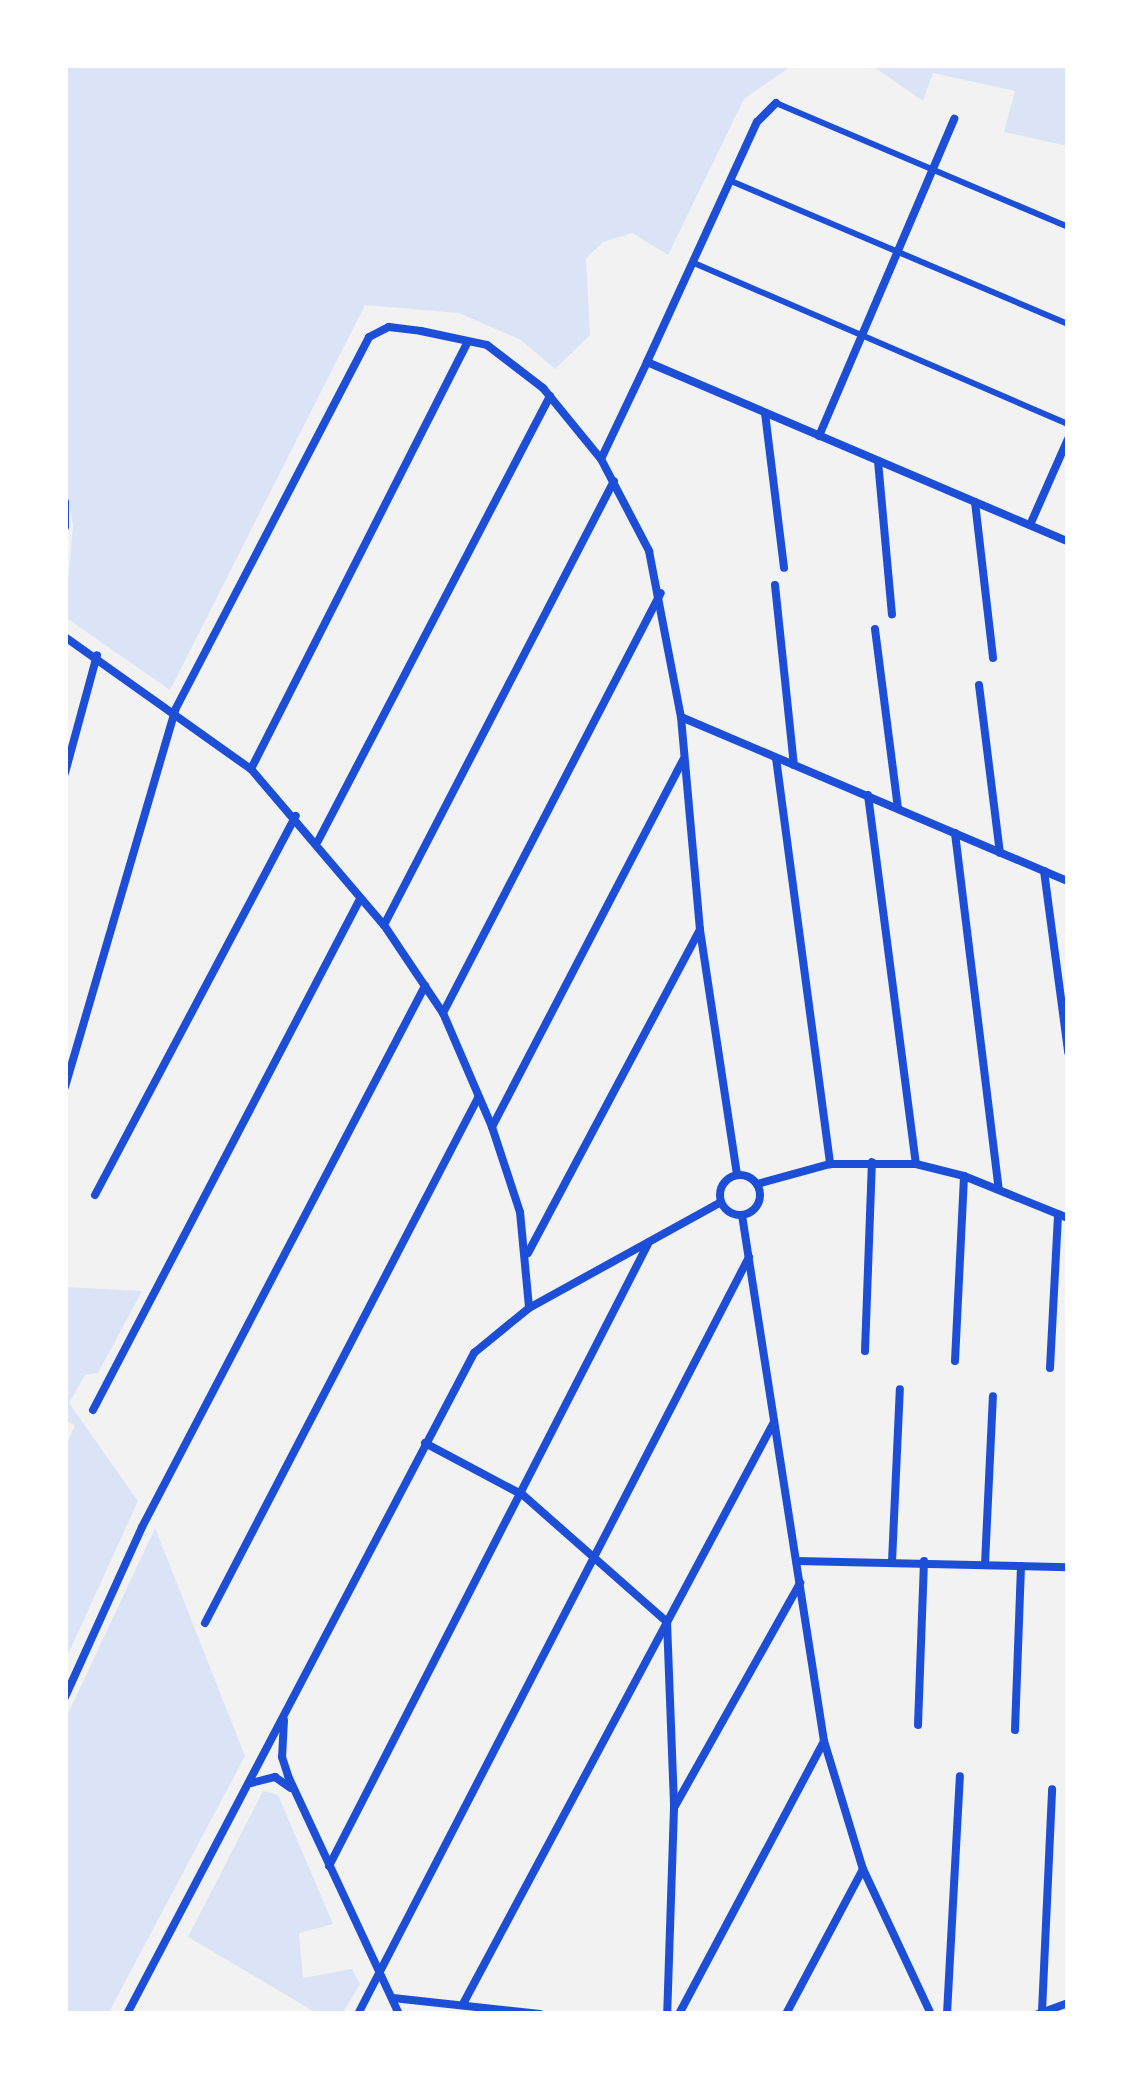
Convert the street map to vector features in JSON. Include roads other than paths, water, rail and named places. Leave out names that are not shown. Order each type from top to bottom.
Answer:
[{"type":"street","points":[[601,459],[757,122],[776,103],[1068,228]]},
{"type":"street","points":[[819,436],[954,119]]},
{"type":"street","points":[[730,181],[1068,324]]},
{"type":"street","points":[[694,262],[1068,424]]},
{"type":"street","points":[[65,1087],[175,710],[360,352],[369,336],[389,327],[468,342],[502,354],[550,396],[614,480],[662,593],[680,717],[700,930],[736,1176]]},
{"type":"street","points":[[251,769],[468,342]]},
{"type":"street","points":[[647,362],[1068,542]]},
{"type":"street","points":[[318,842],[550,396]]},
{"type":"street","points":[[765,412],[784,568]]},
{"type":"street","points":[[1030,525],[1068,439]]},
{"type":"street","points":[[878,461],[892,614]]},
{"type":"street","points":[[384,925],[614,480]]},
{"type":"street","points":[[65,502],[65,527]]},
{"type":"street","points":[[975,502],[993,658]]},
{"type":"street","points":[[775,585],[794,765]]},
{"type":"street","points":[[443,1013],[662,593]]},
{"type":"street","points":[[875,630],[898,808]]},
{"type":"street","points":[[65,637],[175,710],[251,769],[296,816],[384,925],[443,1013],[492,1127],[527,1255],[529,1308]]},
{"type":"street","points":[[65,773],[97,656]]},
{"type":"street","points":[[979,684],[1000,853]]},
{"type":"street","points":[[680,717],[1068,880]]},
{"type":"street","points":[[776,758],[830,1164]]},
{"type":"street","points":[[492,1127],[684,760]]},
{"type":"street","points":[[868,794],[916,1164]]},
{"type":"street","points":[[95,1195],[296,816]]},
{"type":"street","points":[[955,832],[999,1188]]},
{"type":"street","points":[[1044,871],[1068,1052]]},
{"type":"street","points":[[93,1410],[360,898]]},
{"type":"street","points":[[527,1255],[700,930]]},
{"type":"street","points":[[65,1697],[142,1527],[425,986]]},
{"type":"street","points":[[204,1623],[478,1098]]},
{"type":"street","points":[[864,1351],[872,1162]]},
{"type":"street","points":[[736,1176],[757,1184],[830,1164],[916,1164],[999,1188],[1068,1218]]},
{"type":"street","points":[[722,1202],[722,1188],[736,1176]]},
{"type":"street","points":[[956,1361],[964,1176]]},
{"type":"street","points":[[742,1215],[758,1204],[757,1184]]},
{"type":"street","points":[[722,1202],[742,1215],[824,1741],[863,1869],[930,2014]]},
{"type":"street","points":[[127,2014],[474,1353],[529,1308],[722,1202]]},
{"type":"street","points":[[1050,1368],[1058,1214]]},
{"type":"street","points":[[328,1866],[523,1495],[649,1242]]},
{"type":"street","points":[[358,2014],[378,1966],[597,1555],[748,1258]]},
{"type":"street","points":[[892,1562],[900,1389]]},
{"type":"street","points":[[985,1564],[993,1396]]},
{"type":"street","points":[[463,2004],[774,1422]]},
{"type":"street","points":[[424,1443],[523,1495],[597,1555],[667,1622],[674,1808],[667,2014]]},
{"type":"street","points":[[797,1561],[924,1561],[1068,1568]]},
{"type":"street","points":[[918,1725],[924,1561]]},
{"type":"street","points":[[1015,1730],[1021,1566]]},
{"type":"street","points":[[674,1808],[800,1583]]},
{"type":"street","points":[[293,1695],[281,1743],[295,1791],[399,2014]]},
{"type":"street","points":[[680,2014],[824,1741]]},
{"type":"street","points":[[245,1787],[266,1776],[295,1791]]},
{"type":"street","points":[[947,2014],[960,1776]]},
{"type":"street","points":[[1052,1789],[1040,2013],[1068,2003]]},
{"type":"street","points":[[786,2014],[863,1869]]},
{"type":"street","points":[[393,1998],[540,2014]]}]
